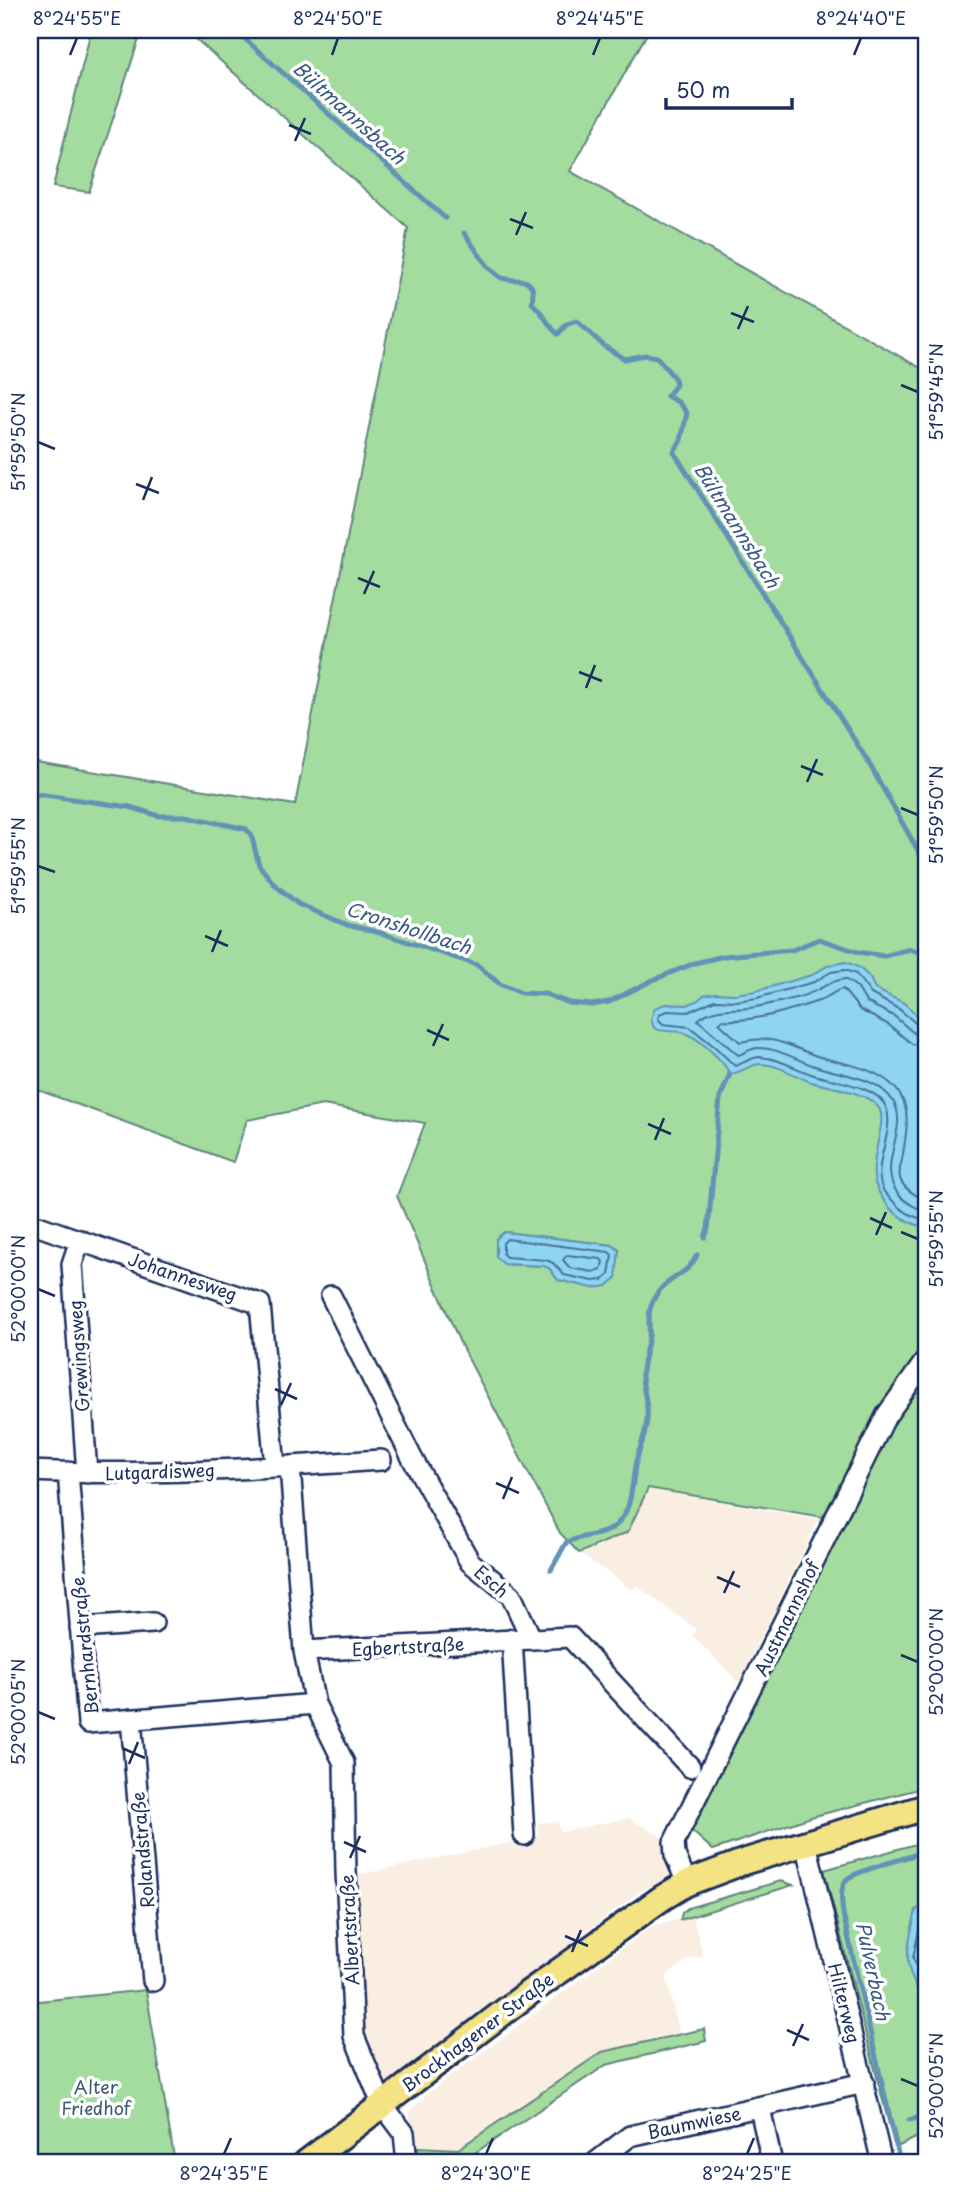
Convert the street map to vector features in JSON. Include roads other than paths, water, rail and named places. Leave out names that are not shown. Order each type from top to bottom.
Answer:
[{"type":"main road","name":"Brockhagener Straße","points":[[306,2163],[611,1932],[687,1883],[743,1862],[926,1807]]},
{"type":"street","name":"Johannesweg","points":[[30,1223],[260,1304],[282,1467]]},
{"type":"street","name":"Grewingsweg","points":[[78,1473],[72,1265],[80,1240]]},
{"type":"street","name":"Esch","points":[[331,1296],[412,1458],[470,1562],[511,1595],[522,1639]]},
{"type":"street","name":"Austmannshof","points":[[687,1883],[675,1855],[674,1842],[880,1428],[926,1360]]},
{"type":"street","name":"Lutgardisweg","points":[[30,1471],[78,1473],[282,1467],[381,1460]]},
{"type":"street","name":"Albertstraße","points":[[282,1467],[304,1651],[315,1704],[344,1763],[354,2036],[382,2104],[404,2133],[407,2163]]},
{"type":"street","name":"Bernhardstraße","points":[[78,1473],[80,1628],[88,1723],[315,1704]]},
{"type":"street","points":[[80,1628],[153,1623]]},
{"type":"street","points":[[524,1835],[522,1639],[570,1637],[690,1767]]},
{"type":"street","name":"Egbertstraße","points":[[304,1651],[522,1639]]},
{"type":"street","name":"Rolandstraße","points":[[131,1719],[153,1981]]},
{"type":"street","name":"Hilterweg","points":[[806,1843],[882,2163]]},
{"type":"street","name":"Baumwiese","points":[[595,2163],[630,2136],[864,2083]]},
{"type":"street","name":"Baumwiese","points":[[760,2108],[772,2163]]},
{"type":"water","points":[[846,962],[860,968],[870,978],[875,989],[904,1003],[926,1023],[926,1227],[897,1214],[877,1188],[874,1162],[882,1118],[875,1104],[859,1095],[811,1082],[767,1065],[757,1064],[730,1074],[716,1056],[695,1038],[682,1032],[657,1030],[651,1019],[655,1008],[665,1004],[687,1005],[704,995],[756,991],[812,975],[829,965]]},
{"type":"water","points":[[504,1232],[612,1245],[619,1250],[616,1278],[607,1286],[593,1288],[558,1280],[549,1268],[544,1266],[504,1264],[496,1257],[496,1239]]},
{"type":"water","points":[[926,1904],[926,2003],[912,1979],[908,1948],[916,1910]]},
{"type":"waterway","name":"Bültmannsbach","points":[[235,30],[445,218]]},
{"type":"waterway","name":"Bültmannsbach","points":[[464,233],[485,263],[500,277],[530,284],[533,291],[532,303],[558,334],[567,324],[577,321],[604,346],[625,359],[645,355],[657,357],[675,379],[676,385],[667,396],[678,402],[687,413],[681,440],[674,452],[867,760],[926,865]]},
{"type":"waterway","name":"Cronshollbach","points":[[30,793],[130,807],[159,816],[186,816],[246,829],[251,834],[259,865],[274,884],[298,904],[347,925],[381,933],[477,965],[500,984],[521,993],[545,994],[569,1003],[592,1005],[609,1002],[695,963],[724,956],[792,950],[819,939],[858,952],[884,956],[910,949],[926,954]]},
{"type":"waterway","points":[[705,1237],[708,1229],[720,1098],[730,1074]]},
{"type":"waterway","points":[[551,1570],[566,1543],[606,1532],[618,1523],[628,1507],[646,1425],[647,1409],[642,1372],[649,1336],[650,1309],[660,1290],[686,1269],[697,1255]]},
{"type":"waterway","name":"Pulverbach","points":[[898,2153],[843,1914],[842,1892],[846,1880],[851,1876],[926,1851]]},
{"type":"waterway","points":[[909,2120],[926,2116]]},
{"type":"park label","name":"Alter Friedhof","points":[[96,2096]]}]
